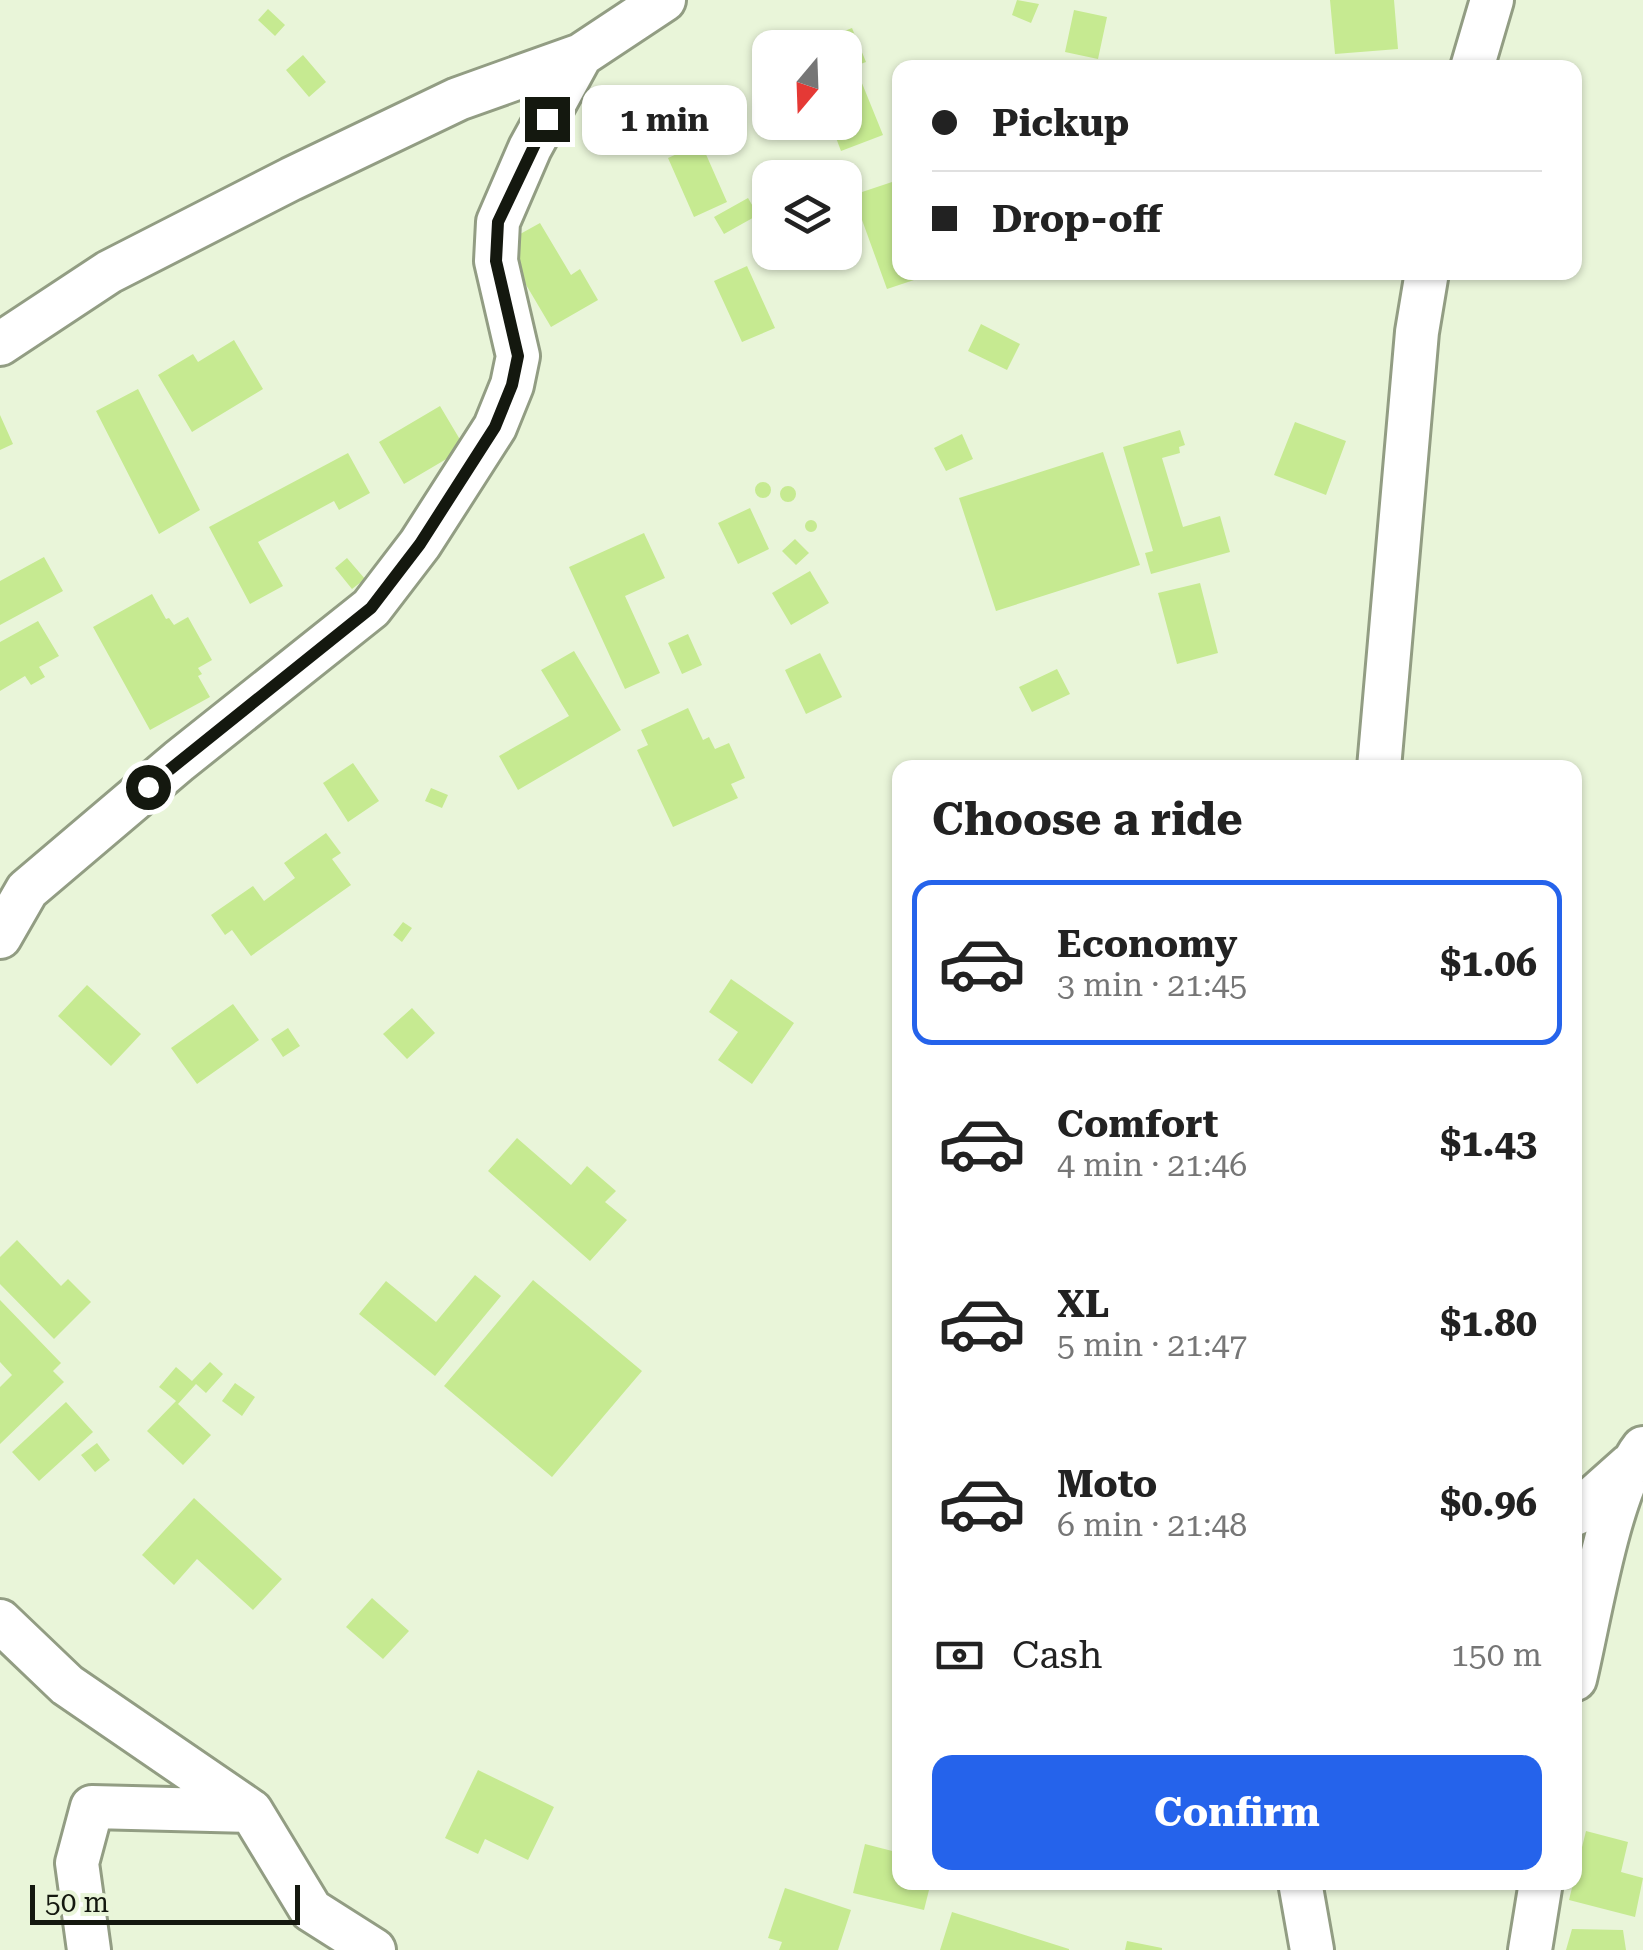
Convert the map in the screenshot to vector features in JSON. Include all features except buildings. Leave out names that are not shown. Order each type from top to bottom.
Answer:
[{"type":"street","points":[[0,344],[108,272],[458,99],[581,56],[664,0]]},
{"type":"street","points":[[1474,60],[1492,0]]},
{"type":"street","points":[[0,937],[26,890],[179,761],[371,608],[420,544],[495,427],[512,385],[518,356],[496,261],[498,222],[530,148],[581,56]]},
{"type":"street","points":[[1380,760],[1417,332],[1427,280]]},
{"type":"street","points":[[1582,1507],[1636,1456]]},
{"type":"street","points":[[1582,1650],[1610,1533],[1636,1456]]},
{"type":"street","points":[[0,1621],[67,1684],[250,1810],[311,1910],[374,1950]]},
{"type":"street","points":[[89,1950],[77,1863],[92,1808],[250,1810]]},
{"type":"street","points":[[1301,1890],[1312,1950]]},
{"type":"street","points":[[1530,1950],[1541,1890]]},
{"type":"route","points":[[148,787],[371,608],[420,544],[495,427],[512,385],[518,356],[496,261],[498,222],[547,119]]}]
